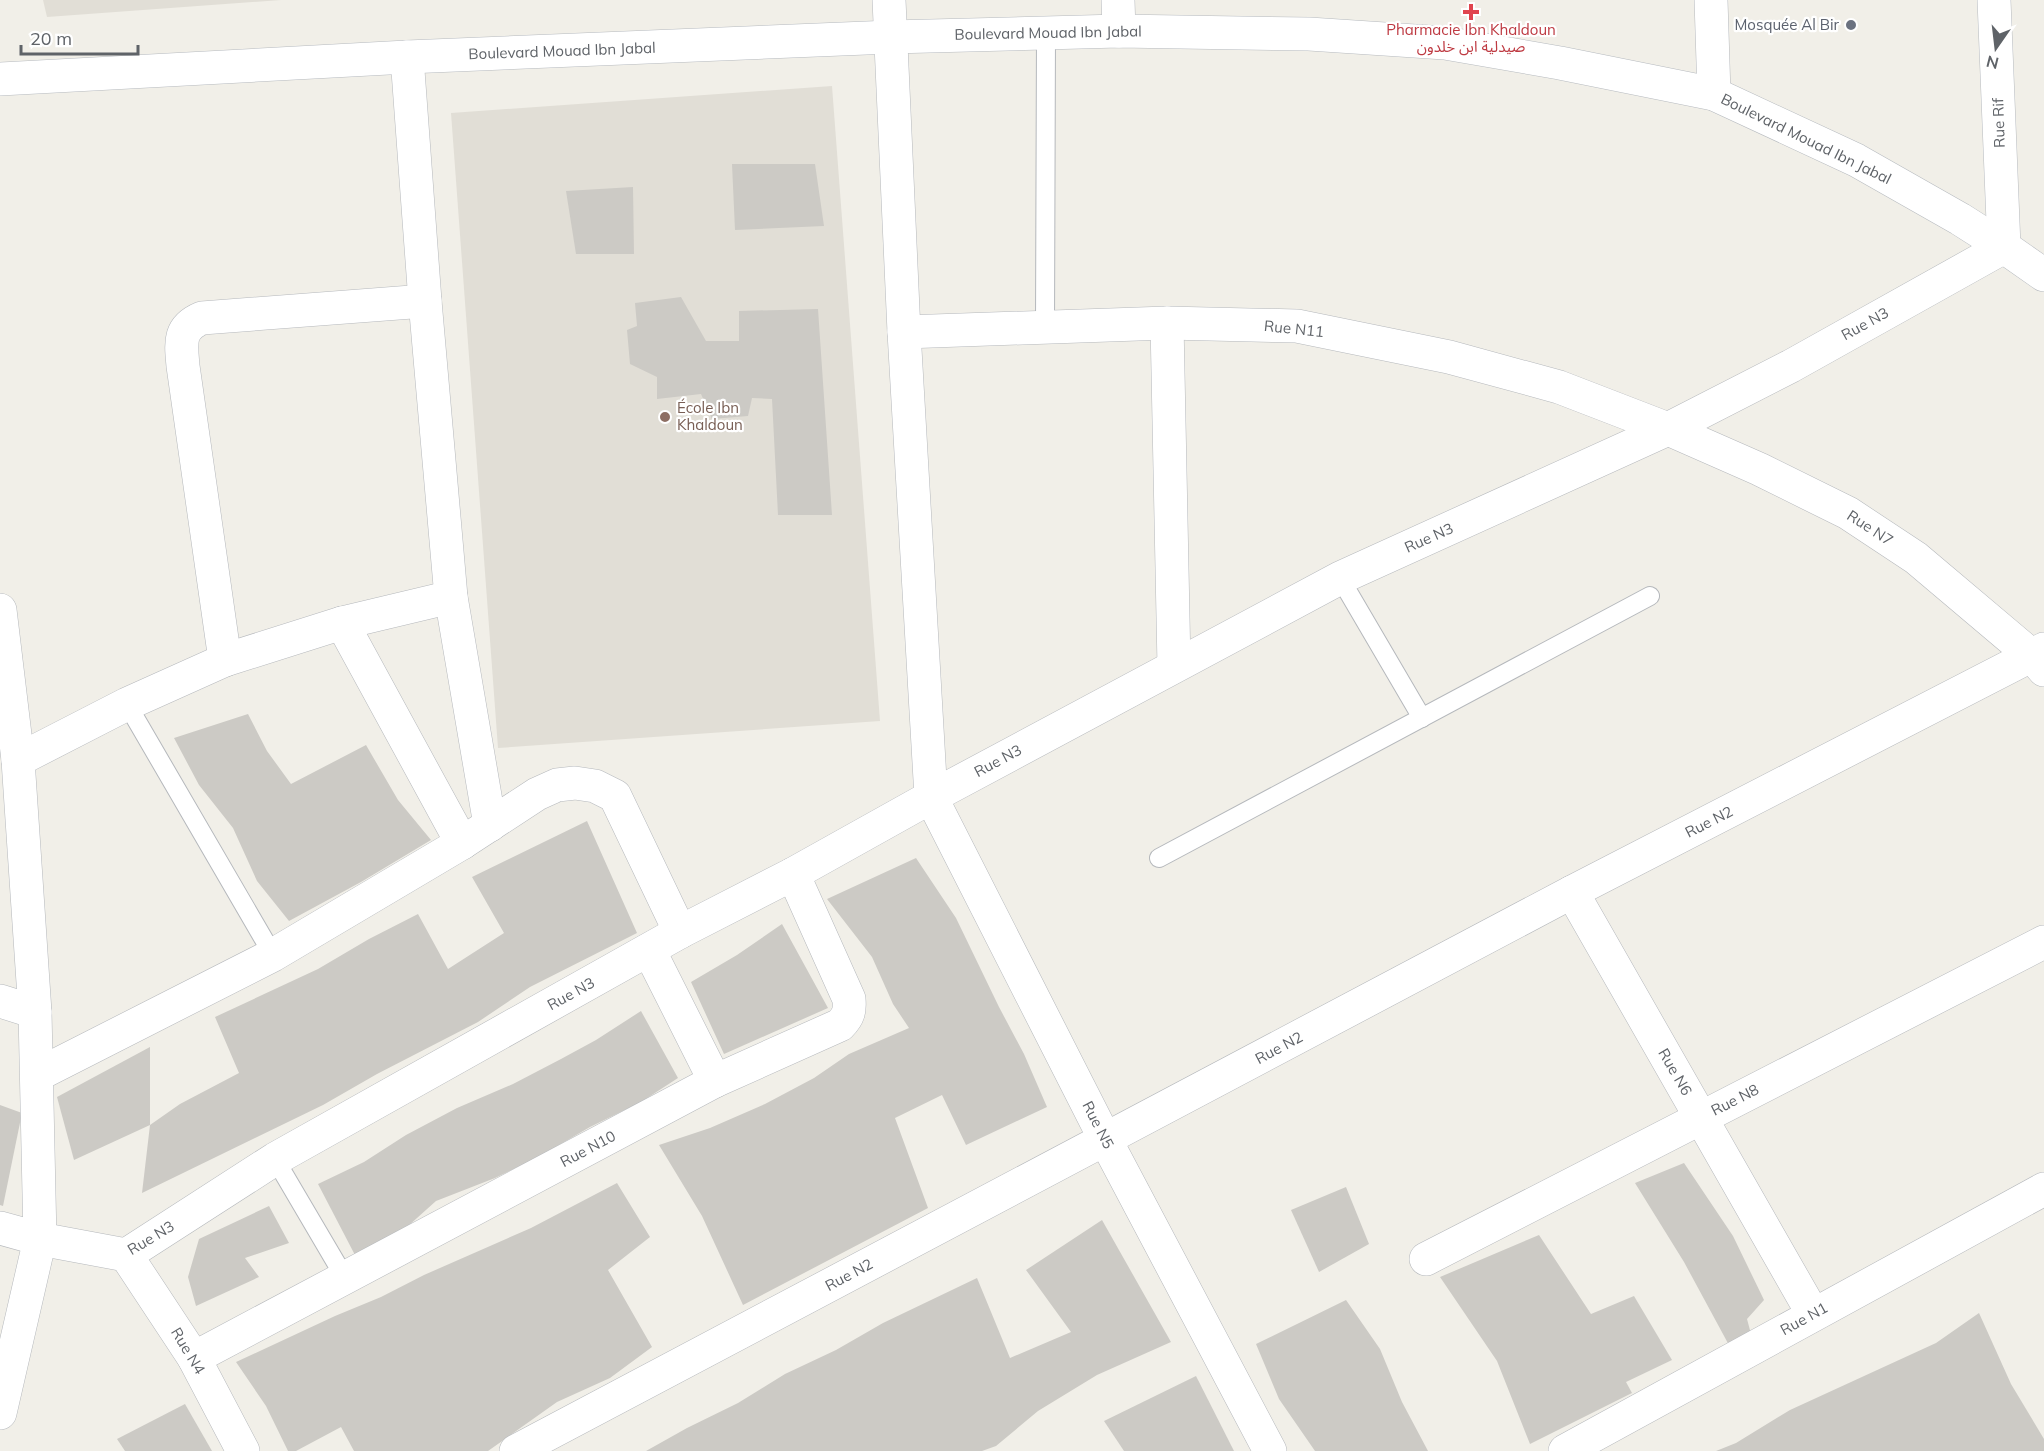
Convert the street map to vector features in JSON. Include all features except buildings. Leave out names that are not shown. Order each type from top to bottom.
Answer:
[{"type":"street","points":[[889,0],[904,332],[931,797]]},
{"type":"street","points":[[1711,0],[1714,94]]},
{"type":"street","name":"Rue Rif","points":[[1994,0],[2004,247]]},
{"type":"street","name":"Boulevard Mouad Ibn Jabal","points":[[0,79],[406,57],[891,37],[1046,33],[1118,15],[1309,34],[1445,43],[1714,94],[1856,160],[1960,219],[2044,276]]},
{"type":"street","points":[[406,57],[451,597],[490,825]]},
{"type":"street","name":"Rue N3","points":[[0,1228],[40,1239],[126,1255],[275,1159],[680,932],[793,874],[1174,666],[1340,578],[1668,429],[1791,366],[2004,247]]},
{"type":"street","points":[[225,660],[183,366],[182,336],[188,326],[202,318],[425,301]]},
{"type":"street","points":[[1167,323],[1174,666]]},
{"type":"street","name":"Rue N11","points":[[904,332],[1167,323],[1297,326],[1449,357],[1559,387],[1668,429]]},
{"type":"street","name":"Rue N7","points":[[1668,429],[1760,469],[1848,513],[1916,558],[2040,658]]},
{"type":"street","points":[[18,760],[127,705],[225,660],[342,623],[451,597]]},
{"type":"street","points":[[0,610],[6,700],[18,760],[35,1012],[40,1239],[0,1413]]},
{"type":"street","points":[[342,623],[462,843]]},
{"type":"street","name":"Rue N2","points":[[516,1451],[1572,892],[2040,658]]},
{"type":"street","points":[[37,1075],[273,955],[462,843],[537,794],[557,785],[575,783],[596,786],[615,796],[680,932]]},
{"type":"street","name":"Rue N5","points":[[931,797],[1105,1139],[1270,1451]]},
{"type":"street","name":"Rue N10","points":[[194,1358],[715,1081],[834,1028],[847,1018],[850,1010],[846,991],[793,874]]},
{"type":"street","name":"Rue N6","points":[[1572,892],[1813,1314]]},
{"type":"street","name":"Rue N8","points":[[1426,1259],[2044,942]]},
{"type":"street","points":[[650,950],[715,1081]]},
{"type":"street","points":[[0,1000],[35,1012]]},
{"type":"street","name":"Rue N1","points":[[1565,1451],[2044,1189]]},
{"type":"street","name":"Rue N4","points":[[126,1255],[194,1358],[243,1451]]},
{"type":"lane","points":[[1045,326],[1046,33]]},
{"type":"lane","points":[[1340,578],[1422,718]]},
{"type":"lane","points":[[1159,858],[1650,596]]},
{"type":"lane","points":[[127,705],[273,955]]},
{"type":"lane","points":[[275,1159],[345,1278]]},
{"type":"shaded area","points":[[43,0],[281,0],[47,17]]},
{"type":"shaded area","name":"École Ibn Khaldoun","points":[[832,86],[880,721],[498,748],[451,113]]},
{"type":"place","name":"Pharmacie Ibn Khaldoun صيدلية ابن خلدون","points":[[1471,12]]},
{"type":"place","name":"Mosquée Al Bir","points":[[1851,25]]},
{"type":"place","name":"École Ibn Khaldoun","points":[[665,417]]}]
